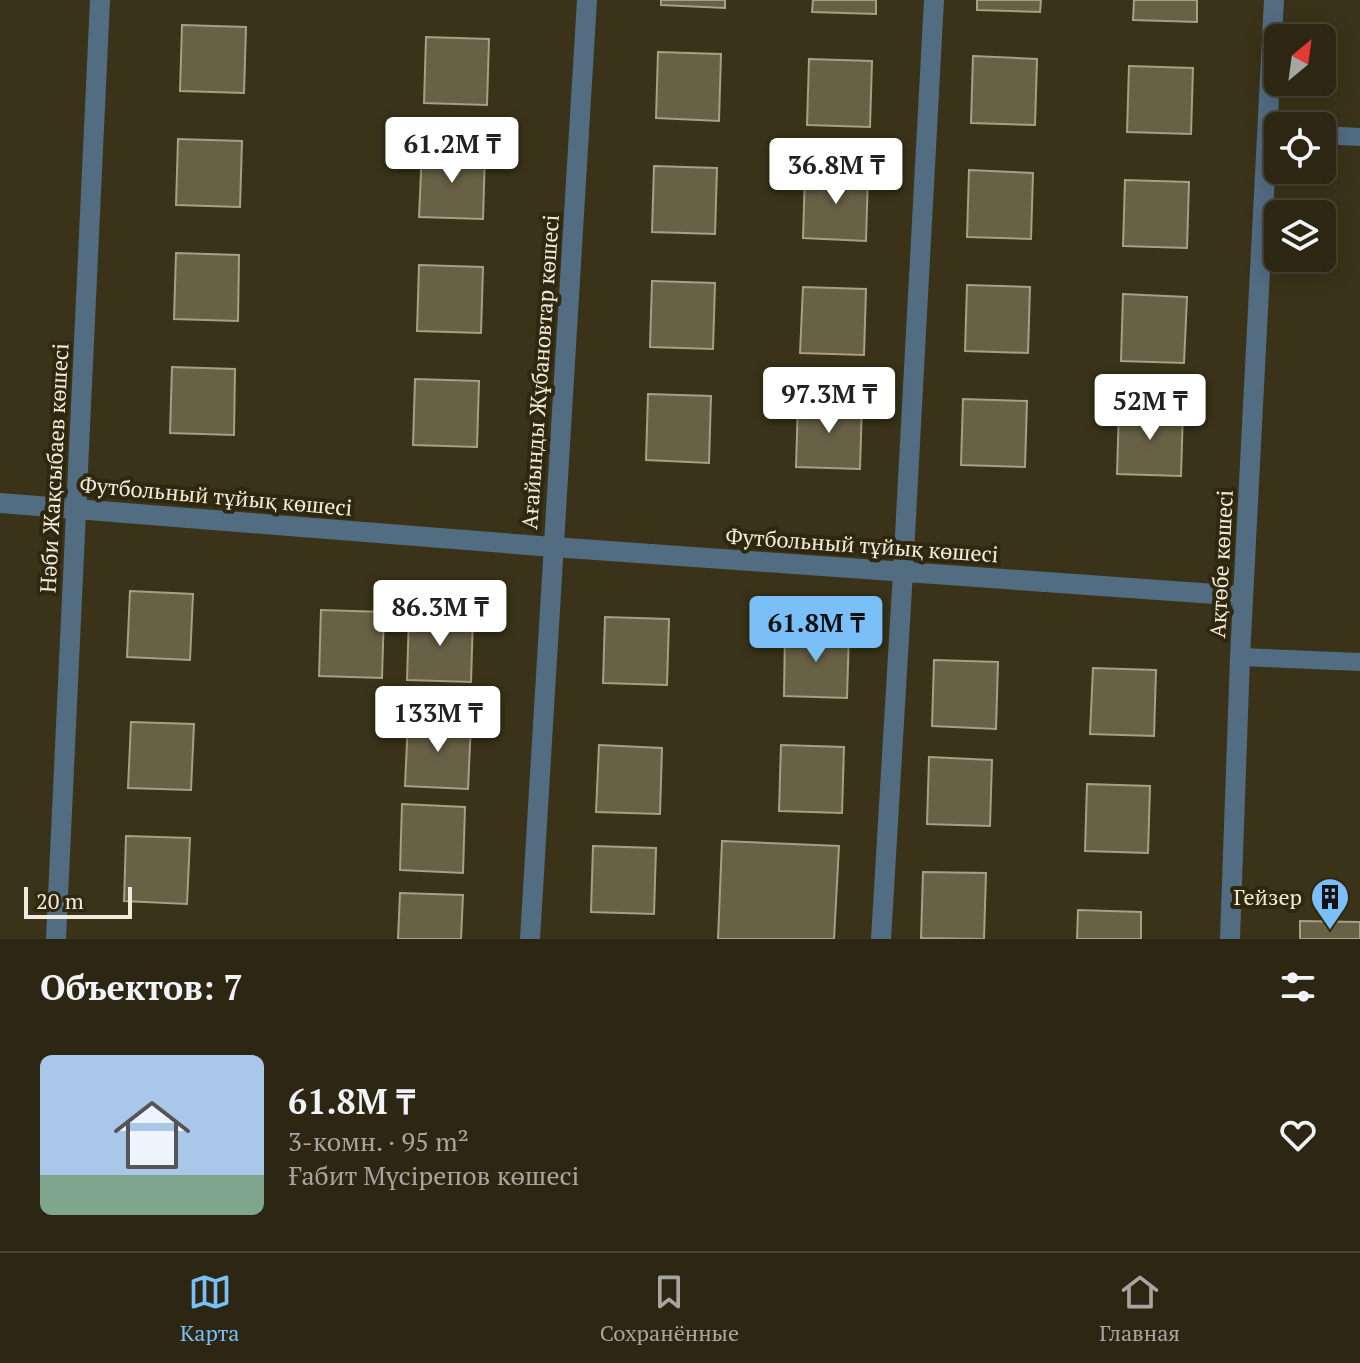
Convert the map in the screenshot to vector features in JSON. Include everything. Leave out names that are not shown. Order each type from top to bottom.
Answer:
[{"type":"street","name":"Нәби Жақсыбаев көшесі","points":[[56,939],[100,0]]},
{"type":"street","name":"Ағайынды Жұбановтар көшесі","points":[[530,939],[587,0]]},
{"type":"street","points":[[881,939],[934,0]]},
{"type":"street","name":"Ақтөбе көшесі","points":[[1273,112],[1274,0]]},
{"type":"street","name":"Ақтөбе көшесі","points":[[1230,939],[1243,596],[1270,184]]},
{"type":"street","name":"Футбольный тұйық көшесі","points":[[0,503],[553,547],[1243,596]]},
{"type":"lane","points":[[1336,136],[1360,137]]},
{"type":"lane","points":[[1240,657],[1360,662]]},
{"type":"building","points":[[661,0],[725,0],[725,8],[661,5]]},
{"type":"building","points":[[813,0],[876,0],[876,14],[812,12]]},
{"type":"building","points":[[977,0],[1041,0],[1040,12],[977,10]]},
{"type":"building","points":[[1134,0],[1197,0],[1197,22],[1133,20]]},
{"type":"building","points":[[182,25],[246,27],[244,93],[180,91]]},
{"type":"building","points":[[426,37],[489,39],[487,105],[424,103]]},
{"type":"building","points":[[658,52],[721,54],[719,121],[656,118]]},
{"type":"building","points":[[973,56],[1037,59],[1035,125],[971,123]]},
{"type":"building","points":[[809,59],[872,61],[870,127],[807,125]]},
{"type":"building","points":[[1129,66],[1193,68],[1191,134],[1127,132]]},
{"type":"building","points":[[178,139],[242,141],[240,207],[176,205]]},
{"type":"building","points":[[422,150],[485,153],[483,219],[419,217]]},
{"type":"building","points":[[654,166],[717,168],[715,234],[652,232]]},
{"type":"building","points":[[969,170],[1033,173],[1031,239],[967,237]]},
{"type":"building","points":[[805,172],[868,174],[866,241],[803,238]]},
{"type":"building","points":[[1125,180],[1189,182],[1187,248],[1123,246]]},
{"type":"building","points":[[176,253],[239,255],[238,321],[174,319]]},
{"type":"building","points":[[419,265],[483,267],[481,333],[417,331]]},
{"type":"building","points":[[652,281],[715,283],[713,349],[650,347]]},
{"type":"building","points":[[967,285],[1030,287],[1028,353],[965,351]]},
{"type":"building","points":[[803,287],[866,289],[864,355],[800,353]]},
{"type":"building","points":[[1123,294],[1187,297],[1184,363],[1121,361]]},
{"type":"building","points":[[172,367],[235,369],[234,435],[170,433]]},
{"type":"building","points":[[415,379],[479,381],[477,447],[413,445]]},
{"type":"building","points":[[648,394],[711,396],[709,463],[646,460]]},
{"type":"building","points":[[963,399],[1027,401],[1025,467],[961,465]]},
{"type":"building","points":[[798,401],[862,403],[860,469],[796,467]]},
{"type":"building","points":[[1119,408],[1183,410],[1181,476],[1117,474]]},
{"type":"building","points":[[130,591],[193,594],[190,660],[127,657]]},
{"type":"building","points":[[321,610],[384,612],[382,678],[319,676]]},
{"type":"building","points":[[409,615],[473,617],[471,682],[407,680]]},
{"type":"building","points":[[605,617],[669,619],[667,685],[603,683]]},
{"type":"building","points":[[785,630],[849,632],[847,698],[784,696]]},
{"type":"building","points":[[934,660],[998,662],[996,729],[932,726]]},
{"type":"building","points":[[1093,668],[1156,670],[1154,736],[1090,734]]},
{"type":"building","points":[[408,720],[471,723],[468,789],[405,786]]},
{"type":"building","points":[[131,722],[194,724],[191,790],[128,788]]},
{"type":"building","points":[[599,745],[662,748],[660,814],[596,812]]},
{"type":"building","points":[[781,745],[844,747],[842,813],[779,811]]},
{"type":"building","points":[[929,757],[992,760],[990,826],[927,824]]},
{"type":"building","points":[[1087,784],[1150,786],[1148,853],[1085,851]]},
{"type":"building","points":[[402,804],[465,807],[463,873],[400,870]]},
{"type":"building","points":[[126,836],[190,838],[187,904],[124,901]]},
{"type":"building","points":[[722,841],[839,846],[834,939],[718,939]]},
{"type":"building","points":[[593,846],[656,848],[654,914],[591,912]]},
{"type":"building","points":[[923,872],[986,873],[984,939],[921,938]]},
{"type":"building","points":[[400,893],[463,895],[461,939],[398,939]]},
{"type":"building","points":[[1078,910],[1141,912],[1141,939],[1077,939]]},
{"type":"building","name":"Гейзер","points":[[1300,921],[1360,922],[1360,939],[1300,939]]},
{"type":"place","name":"Гейзер","points":[[1330,931]]}]
